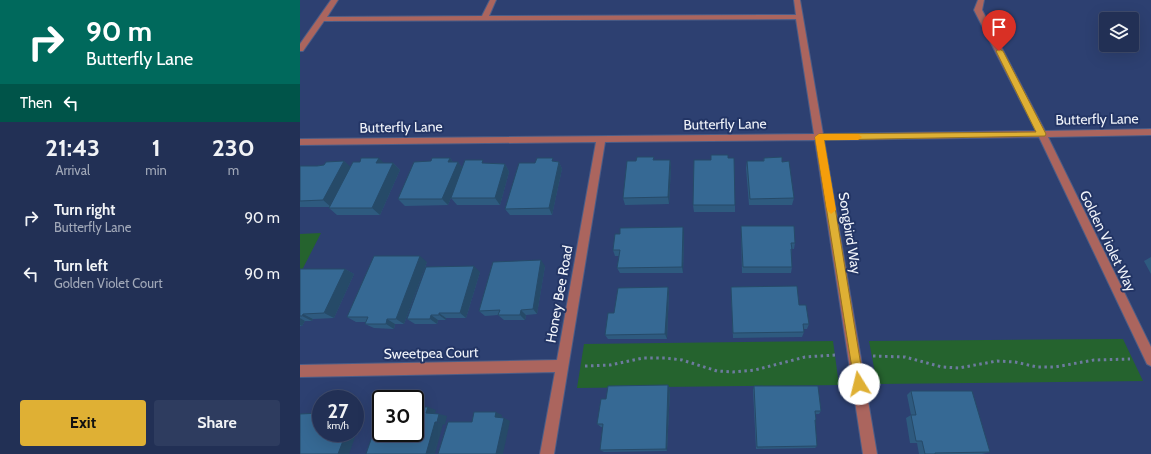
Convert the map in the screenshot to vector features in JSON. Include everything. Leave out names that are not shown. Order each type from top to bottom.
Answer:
[{"type":"street","points":[[300,48],[335,0]]},
{"type":"street","points":[[484,19],[493,0]]},
{"type":"street","name":"Songbird Way","points":[[797,0],[870,454]]},
{"type":"street","name":"Golden Violet Way","points":[[981,0],[978,10],[1042,134],[1151,360]]},
{"type":"street","points":[[321,19],[800,17]]},
{"type":"street","name":"Butterfly Lane","points":[[300,142],[1151,132]]},
{"type":"street","name":"Honey Bee Road","points":[[547,454],[601,139]]},
{"type":"street","name":"Sweetpea Court","points":[[300,371],[562,366]]},
{"type":"path","points":[[585,366],[610,365],[643,358],[665,358],[682,360],[717,371],[733,372],[755,370],[805,357],[835,355]]},
{"type":"path","points":[[873,356],[905,357],[926,364],[948,368],[959,368],[997,361],[1055,367],[1094,360],[1130,359]]},
{"type":"green space","points":[[321,233],[300,274],[300,234]]},
{"type":"green space","points":[[1123,339],[1143,381],[877,384],[869,341]]},
{"type":"green space","points":[[833,341],[839,385],[577,388],[584,344]]},
{"type":"building","points":[[711,155],[728,155],[728,158],[734,158],[735,205],[693,205],[694,160],[711,160]]},
{"type":"building","points":[[637,157],[654,157],[653,160],[670,160],[668,197],[623,198],[627,161],[636,161]]},
{"type":"building","points":[[782,157],[782,162],[789,161],[794,198],[750,199],[747,161],[764,161],[764,158]]},
{"type":"building","points":[[361,158],[379,158],[376,163],[393,163],[372,208],[329,208],[353,162],[360,162]]},
{"type":"building","points":[[432,158],[450,158],[448,162],[458,162],[442,199],[398,199],[414,162],[431,161]]},
{"type":"building","points":[[537,158],[553,158],[552,161],[559,162],[549,208],[505,209],[519,163],[535,163]]},
{"type":"building","points":[[465,160],[483,160],[482,163],[505,164],[495,198],[451,198]]},
{"type":"building","points":[[344,161],[323,200],[300,201],[300,166],[317,166],[324,165],[326,162]]},
{"type":"building","points":[[741,226],[794,226],[795,243],[791,243],[792,267],[743,267]]},
{"type":"building","points":[[683,227],[682,267],[617,268],[620,250],[613,250],[615,234],[620,234],[620,228]]},
{"type":"building","points":[[374,256],[420,256],[396,319],[387,319],[386,324],[365,324],[368,317],[347,317]]},
{"type":"building","points":[[541,260],[533,309],[521,310],[520,315],[498,315],[500,310],[479,311],[493,262]]},
{"type":"building","points":[[474,266],[460,313],[439,313],[439,315],[431,315],[430,319],[407,319],[426,267]]},
{"type":"building","points":[[300,269],[345,269],[324,313],[303,314],[300,316]]},
{"type":"building","points":[[797,286],[799,305],[806,305],[809,324],[803,324],[804,332],[733,333],[731,287]]},
{"type":"building","points":[[668,287],[665,334],[605,335],[608,313],[614,313],[618,288]]},
{"type":"building","points":[[668,385],[666,449],[600,450],[603,424],[597,424],[601,399],[606,399],[608,386]]},
{"type":"building","points":[[754,386],[818,386],[821,411],[815,411],[817,446],[757,447]]},
{"type":"building","points":[[911,391],[972,391],[990,452],[925,454],[922,441],[916,441],[911,415],[916,415]]},
{"type":"building","points":[[424,407],[428,407],[426,413],[439,414],[437,422],[435,422],[426,454],[366,454],[372,436],[372,442],[424,442]]},
{"type":"building","points":[[474,412],[496,412],[495,417],[504,418],[496,454],[438,454],[448,422],[472,422]]},
{"type":"building","points":[[312,413],[312,442],[343,442],[338,454],[300,454],[300,414]]},
{"type":"slow traffic","points":[[831,210],[819,137],[858,137]]},
{"type":"route","points":[[859,384],[819,137],[1042,134],[999,51]]}]
